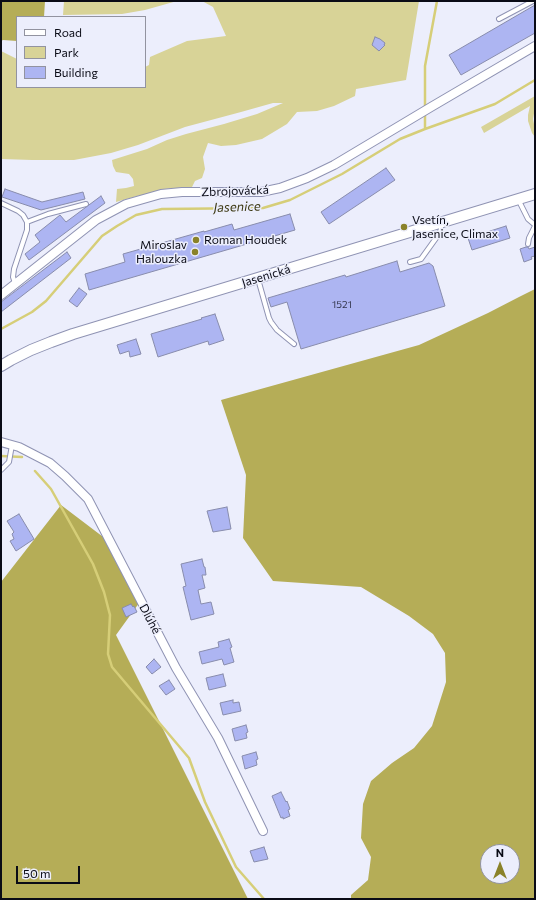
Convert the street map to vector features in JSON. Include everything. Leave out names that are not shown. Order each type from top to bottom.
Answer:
[{"type":"street","name":"Zbrojovácká","points":[[1,295],[96,220],[126,204],[162,194],[182,192],[261,192],[280,188],[307,178],[327,169],[535,46]]},
{"type":"street","name":"Jasenická","points":[[1,366],[31,350],[73,334],[535,194]]},
{"type":"street","name":"Dlúhé","points":[[1,442],[12,448],[25,450],[50,463],[88,499],[176,668],[218,738],[263,831]]},
{"type":"lane","points":[[499,19],[533,1]]},
{"type":"lane","points":[[518,199],[528,219],[535,225],[528,244]]},
{"type":"lane","points":[[1,203],[18,211],[23,215],[27,222],[27,230],[14,269],[15,283]]},
{"type":"lane","points":[[27,222],[48,214],[86,204]]},
{"type":"lane","points":[[410,262],[421,259],[439,234],[441,223]]},
{"type":"lane","points":[[258,278],[271,322],[277,330],[294,344]]},
{"type":"lane","points":[[1,470],[10,460],[12,448]]},
{"type":"green space","points":[[64,1],[177,1],[145,10],[122,14],[63,15]]},
{"type":"green space","points":[[202,1],[419,1],[406,80],[356,89],[355,96],[334,106],[317,111],[297,112],[287,124],[262,139],[236,145],[221,146],[208,143],[203,157],[205,169],[202,178],[195,181],[192,187],[164,189],[116,202],[117,189],[134,186],[133,179],[129,174],[116,172],[112,160],[147,149],[167,140],[257,114],[283,103],[273,103],[185,127],[138,145],[111,153],[74,160],[1,159],[1,51],[16,58],[16,88],[146,88],[146,66],[149,65],[150,57],[187,41],[226,36],[213,7]]},
{"type":"green space","points":[[535,96],[533,119],[535,137],[528,121],[530,106],[484,133],[481,127]]},
{"type":"shaded area","points":[[1,1],[45,1],[44,16],[16,16],[16,41],[1,41]]},
{"type":"shaded area","points":[[535,289],[535,899],[351,899],[351,895],[368,880],[371,857],[361,838],[363,804],[371,781],[392,763],[414,748],[432,726],[446,682],[445,653],[433,634],[409,616],[361,587],[273,581],[243,538],[246,475],[221,400],[419,345]]},
{"type":"shaded area","points":[[61,505],[119,549],[142,599],[116,635],[248,899],[1,899],[1,582]]},
{"type":"building","points":[[535,5],[535,33],[461,75],[449,55]]},
{"type":"building","points":[[375,37],[385,43],[379,51],[372,45]]},
{"type":"building","points":[[386,168],[395,180],[329,224],[321,212]]},
{"type":"building","points":[[5,189],[42,202],[83,192],[85,199],[41,210],[2,197]]},
{"type":"building","points":[[101,196],[105,203],[29,260],[25,254],[40,242],[35,235],[60,215],[66,222]]},
{"type":"building","points":[[290,214],[295,230],[89,290],[85,274],[125,262],[123,254],[232,224],[234,230]]},
{"type":"building","points":[[506,226],[510,238],[472,250],[468,238]]},
{"type":"building","points":[[526,247],[529,249],[535,247],[535,256],[524,262],[520,249]]},
{"type":"building","points":[[67,252],[71,258],[1,312],[1,302]]},
{"type":"building","points":[[397,261],[400,272],[429,263],[433,266],[445,306],[301,349],[287,302],[271,307],[268,298],[345,275],[346,277]]},
{"type":"building","points":[[79,288],[87,294],[77,307],[69,301]]},
{"type":"building","points":[[215,314],[224,340],[209,345],[208,341],[158,357],[151,334]]},
{"type":"building","points":[[136,339],[141,354],[130,357],[129,351],[120,354],[117,345]]},
{"type":"building","points":[[227,507],[231,529],[213,532],[207,511]]},
{"type":"building","points":[[19,514],[34,539],[16,551],[10,541],[14,539],[12,534],[14,532],[7,521]]},
{"type":"building","points":[[202,559],[206,575],[202,575],[205,588],[198,590],[201,604],[211,602],[214,614],[191,620],[183,587],[186,586],[181,564]]},
{"type":"building","points":[[131,604],[137,612],[126,617],[122,608]]},
{"type":"building","points":[[229,639],[232,647],[230,648],[234,662],[224,665],[222,659],[202,664],[199,652],[219,647],[218,642]]},
{"type":"building","points":[[154,659],[161,667],[152,674],[146,667]]},
{"type":"building","points":[[223,674],[226,686],[209,690],[206,678]]},
{"type":"building","points":[[169,680],[175,689],[166,695],[159,686]]},
{"type":"building","points":[[233,700],[233,703],[239,702],[241,711],[223,715],[220,703]]},
{"type":"building","points":[[246,725],[248,732],[246,733],[247,738],[235,741],[232,729]]},
{"type":"building","points":[[256,752],[258,759],[256,760],[257,765],[245,769],[242,756]]},
{"type":"building","points":[[281,792],[290,809],[288,810],[290,816],[283,819],[283,817],[281,818],[272,796]]},
{"type":"building","points":[[264,847],[268,859],[254,862],[250,851]]},
{"type":"waterway","points":[[425,107],[425,66],[437,1]]},
{"type":"waterway","name":"Jasenice","points":[[1,329],[32,312],[46,301],[102,236],[136,215],[162,209],[263,208],[290,200],[342,174],[400,139],[495,104],[535,80]]},
{"type":"waterway","points":[[425,112],[425,129]]},
{"type":"waterway","points":[[1,456],[22,457]]},
{"type":"waterway","points":[[35,471],[51,489],[93,564],[104,592],[110,615],[108,654],[112,667],[189,758],[205,802],[236,867],[264,899]]},
{"type":"place","name":"Vsetín, Jasenice, Climax","points":[[404,227]]},
{"type":"place","name":"Roman Houdek","points":[[196,240]]},
{"type":"place","name":"Miroslav Halouzka","points":[[195,252]]}]
